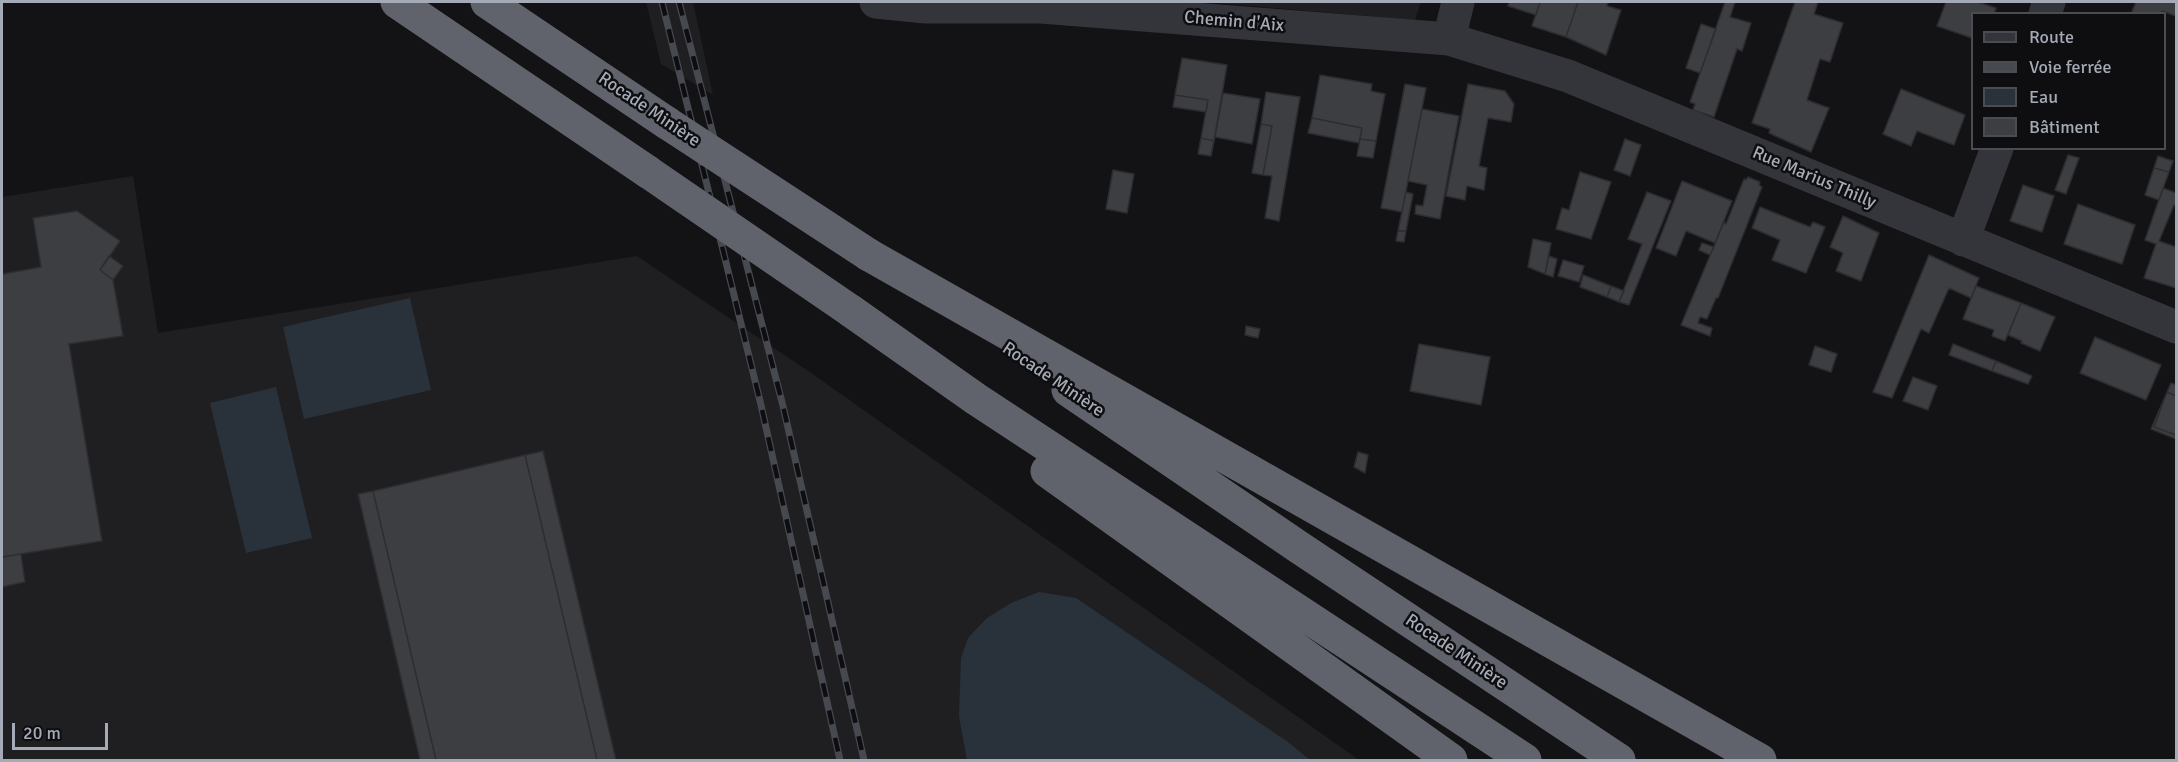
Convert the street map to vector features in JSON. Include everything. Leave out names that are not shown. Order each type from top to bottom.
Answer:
[{"type":"highway","points":[[397,2],[976,399],[1525,760]]},
{"type":"highway","name":"Rocade Minière","points":[[487,2],[869,255],[1310,555],[1619,760]]},
{"type":"highway","points":[[869,255],[1760,760]]},
{"type":"highway","points":[[976,399],[992,431],[1451,760]]},
{"type":"street","name":"Chemin d'Aix","points":[[876,2],[926,7],[1041,6],[1449,39]]},
{"type":"street","points":[[1449,39],[1450,26],[1458,2]]},
{"type":"street","name":"Rue Marius Thilly","points":[[1449,39],[1568,76],[2176,327]]},
{"type":"street","points":[[1963,240],[1996,150]]},
{"type":"shaded area","points":[[646,2],[693,2],[713,95],[661,64]]},
{"type":"shaded area","points":[[1205,2],[1421,2],[1415,20]]},
{"type":"shaded area","points":[[133,176],[158,333],[637,256],[814,375],[1359,760],[2,760],[2,197]]},
{"type":"water","points":[[410,298],[431,390],[304,419],[283,327]]},
{"type":"water","points":[[276,387],[312,538],[246,553],[210,403]]},
{"type":"water","points":[[1039,592],[1076,598],[1288,742],[1310,760],[967,760],[959,716],[961,658],[968,638],[987,618],[1011,603]]},
{"type":"building","points":[[1509,2],[1540,2],[1536,15],[1508,6]]},
{"type":"building","points":[[1540,2],[1578,2],[1566,37],[1532,26]]},
{"type":"building","points":[[1578,2],[1608,2],[1607,6],[1621,10],[1606,55],[1566,37]]},
{"type":"building","points":[[1725,2],[1735,2],[1730,17],[1751,23],[1742,51],[1737,49],[1714,117],[1693,110],[1695,104],[1690,102]]},
{"type":"building","points":[[1795,2],[1818,2],[1814,14],[1843,23],[1830,62],[1820,59],[1807,100],[1829,108],[1811,152],[1769,133],[1770,129],[1752,123]]},
{"type":"building","points":[[1946,2],[1978,2],[1996,8],[1995,12],[1971,12],[1971,38],[1937,26]]},
{"type":"building","points":[[2136,2],[2176,2],[2176,16],[2162,11],[2132,12]]},
{"type":"building","points":[[1701,24],[1716,29],[1700,73],[1686,68]]},
{"type":"building","points":[[1182,58],[1227,65],[1214,141],[1201,138],[1208,100],[1175,95]]},
{"type":"building","points":[[1320,75],[1372,84],[1371,91],[1385,94],[1376,141],[1360,139],[1362,128],[1312,118]]},
{"type":"building","points":[[1405,84],[1426,88],[1402,212],[1381,208]]},
{"type":"building","points":[[1468,84],[1505,91],[1514,104],[1511,122],[1488,118],[1479,166],[1487,168],[1484,190],[1467,186],[1465,200],[1446,196]]},
{"type":"building","points":[[1901,89],[1965,115],[1954,145],[1917,131],[1911,146],[1883,134]]},
{"type":"building","points":[[1266,92],[1300,97],[1279,221],[1265,218],[1272,176],[1263,175],[1272,126],[1261,124]]},
{"type":"building","points":[[1223,93],[1260,99],[1252,144],[1215,137]]},
{"type":"building","points":[[1175,95],[1208,100],[1206,112],[1173,107]]},
{"type":"building","points":[[1422,109],[1459,116],[1440,219],[1415,214],[1416,205],[1423,206],[1427,185],[1408,181]]},
{"type":"building","points":[[1312,118],[1362,128],[1359,143],[1308,133]]},
{"type":"building","points":[[1261,124],[1272,126],[1263,175],[1252,173]]},
{"type":"building","points":[[1201,138],[1214,141],[1211,156],[1198,154]]},
{"type":"building","points":[[1360,139],[1376,141],[1373,158],[1357,156]]},
{"type":"building","points":[[1625,139],[1641,145],[1630,176],[1614,170]]},
{"type":"building","points":[[2068,155],[2079,158],[2066,194],[2055,190]]},
{"type":"building","points":[[2158,156],[2173,161],[2169,172],[2154,168]]},
{"type":"building","points":[[2154,168],[2169,172],[2159,200],[2145,195]]},
{"type":"building","points":[[1113,170],[1134,174],[1127,213],[1106,209]]},
{"type":"building","points":[[1580,172],[1611,182],[1591,239],[1556,229],[1562,208],[1569,210]]},
{"type":"building","points":[[1748,177],[1760,182],[1759,185],[1762,187],[1718,298],[1707,319],[1700,317],[1698,323],[1712,328],[1710,336],[1681,325],[1724,222],[1726,224],[1744,179]]},
{"type":"building","points":[[1682,181],[1732,201],[1715,243],[1686,231],[1676,256],[1656,248]]},
{"type":"building","points":[[2023,185],[2054,196],[2042,232],[2010,221]]},
{"type":"building","points":[[2163,188],[2176,193],[2176,206],[2174,205],[2159,241],[2176,247],[2176,288],[2144,278],[2156,244],[2145,240]]},
{"type":"building","points":[[1406,192],[1413,194],[1406,231],[1398,231]]},
{"type":"building","points":[[1647,192],[1671,201],[1629,305],[1619,302],[1642,244],[1628,239]]},
{"type":"building","points":[[2078,204],[2135,225],[2122,264],[2064,244]]},
{"type":"building","points":[[1760,207],[1810,227],[1813,222],[1825,227],[1806,273],[1772,260],[1780,240],[1752,228]]},
{"type":"building","points":[[77,211],[120,241],[100,270],[113,280],[123,336],[69,344],[102,541],[2,557],[2,274],[41,267],[33,218]]},
{"type":"building","points":[[1843,216],[1879,233],[1861,281],[1836,271],[1843,253],[1830,247]]},
{"type":"building","points":[[1398,231],[1406,231],[1404,242],[1396,241]]},
{"type":"building","points":[[1533,239],[1551,243],[1545,274],[1528,267]]},
{"type":"building","points":[[1702,243],[1714,247],[1710,255],[1699,250]]},
{"type":"building","points":[[1929,255],[1979,278],[1971,298],[1949,288],[1929,333],[1921,329],[1892,398],[1873,392]]},
{"type":"building","points":[[109,256],[123,266],[113,280],[100,270]]},
{"type":"building","points":[[1549,256],[1557,259],[1553,277],[1545,274]]},
{"type":"building","points":[[1563,260],[1584,266],[1579,282],[1558,276]]},
{"type":"building","points":[[1583,275],[1611,286],[1607,297],[1580,287]]},
{"type":"building","points":[[1611,286],[1624,291],[1619,302],[1607,297]]},
{"type":"building","points":[[1976,286],[2021,303],[2005,341],[1992,336],[1994,330],[1963,319]]},
{"type":"building","points":[[2021,303],[2055,317],[2040,351],[2008,335]]},
{"type":"building","points":[[1246,326],[1260,329],[1258,338],[1245,335]]},
{"type":"building","points":[[2095,337],[2161,365],[2146,400],[2080,373]]},
{"type":"building","points":[[1419,344],[1490,357],[1481,405],[1410,391]]},
{"type":"building","points":[[1953,344],[1996,361],[1992,371],[1949,355]]},
{"type":"building","points":[[1815,346],[1837,354],[1831,372],[1809,365]]},
{"type":"building","points":[[1996,361],[2032,376],[2028,384],[1992,371]]},
{"type":"building","points":[[1913,377],[1937,386],[1928,410],[1903,401]]},
{"type":"building","points":[[2171,383],[2176,385],[2176,396],[2167,392]]},
{"type":"building","points":[[2167,392],[2176,396],[2176,435],[2154,427]]},
{"type":"building","points":[[2166,393],[2154,427],[2176,435],[2176,439],[2151,429]]},
{"type":"building","points":[[543,451],[616,760],[597,760],[525,455]]},
{"type":"building","points":[[1358,452],[1368,455],[1365,473],[1354,467]]},
{"type":"building","points":[[525,455],[597,760],[436,760],[373,491]]},
{"type":"building","points":[[373,491],[436,760],[420,760],[358,494]]},
{"type":"building","points":[[21,554],[25,582],[2,587],[2,557]]},
{"type":"railway","points":[[662,2],[761,405],[840,760]]},
{"type":"railway","points":[[679,2],[783,406],[864,760]]}]
